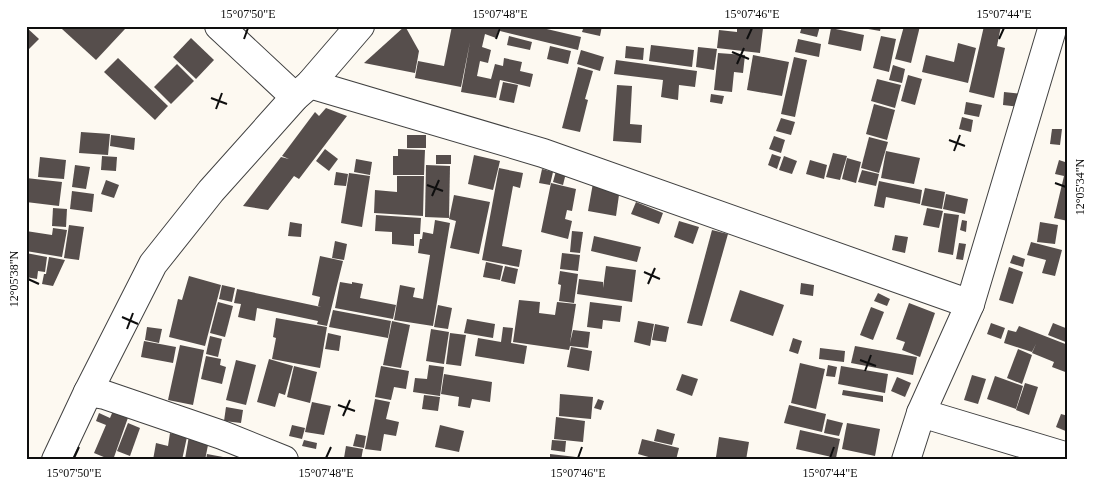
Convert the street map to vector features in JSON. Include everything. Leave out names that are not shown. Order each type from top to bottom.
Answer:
[{"type":"street","points":[[219,26],[302,91],[543,153],[970,304]]},
{"type":"street","points":[[56,460],[153,264],[211,191],[360,26]]},
{"type":"street","points":[[906,460],[921,413],[970,304],[1053,26]]},
{"type":"street","points":[[88,392],[105,395],[222,435],[284,460]]},
{"type":"street","points":[[921,413],[1068,457]]},
{"type":"building","points":[[65,26],[121,26],[125,29],[96,60],[62,29]]},
{"type":"building","points":[[405,26],[419,51],[415,73],[364,63]]},
{"type":"building","points":[[452,26],[500,26],[496,38],[485,34],[482,47],[491,50],[488,63],[480,61],[477,76],[491,79],[495,64],[503,66],[504,58],[522,62],[520,71],[533,74],[530,87],[500,80],[496,98],[461,92],[470,42],[461,87],[415,78],[418,61],[444,66]]},
{"type":"building","points":[[501,26],[534,26],[581,37],[578,50],[500,31]]},
{"type":"building","points":[[584,26],[602,26],[600,36],[582,32]]},
{"type":"building","points":[[737,26],[763,28],[760,53],[717,48],[719,30],[737,32]]},
{"type":"building","points":[[802,26],[820,26],[817,37],[800,33]]},
{"type":"building","points":[[851,26],[863,27],[881,26],[880,31]]},
{"type":"building","points":[[904,26],[920,26],[911,63],[895,59]]},
{"type":"building","points":[[984,26],[1001,26],[997,46],[1005,48],[994,98],[969,92]]},
{"type":"building","points":[[26,27],[39,39],[27,51],[26,50]]},
{"type":"building","points":[[831,28],[864,35],[861,51],[828,44]]},
{"type":"building","points":[[509,36],[532,42],[530,50],[507,45]]},
{"type":"building","points":[[881,36],[896,39],[889,72],[873,68]]},
{"type":"building","points":[[191,38],[214,60],[196,79],[173,57]]},
{"type":"building","points":[[798,39],[821,44],[819,57],[795,52]]},
{"type":"building","points":[[958,43],[976,48],[968,83],[922,72],[926,55],[954,62]]},
{"type":"building","points":[[651,45],[694,50],[692,67],[649,61]]},
{"type":"building","points":[[550,46],[571,51],[568,64],[547,59]]},
{"type":"building","points":[[626,46],[644,48],[643,60],[625,58]]},
{"type":"building","points":[[698,47],[717,49],[714,70],[696,67]]},
{"type":"building","points":[[581,50],[604,57],[600,71],[577,64]]},
{"type":"building","points":[[718,53],[745,55],[743,73],[734,72],[732,92],[714,90]]},
{"type":"building","points":[[753,55],[789,62],[782,96],[747,90]]},
{"type":"building","points":[[794,57],[807,60],[795,117],[781,114]]},
{"type":"building","points":[[118,58],[168,106],[155,120],[104,72]]},
{"type":"building","points":[[616,60],[697,71],[695,87],[679,85],[678,100],[661,97],[663,80],[614,74]]},
{"type":"building","points":[[177,64],[194,81],[171,104],[154,87]]},
{"type":"building","points":[[893,65],[905,69],[902,83],[889,80]]},
{"type":"building","points":[[578,67],[593,71],[585,99],[588,100],[580,132],[562,128]]},
{"type":"building","points":[[908,75],[922,79],[915,105],[901,101]]},
{"type":"building","points":[[877,79],[901,85],[895,108],[871,101]]},
{"type":"building","points":[[503,82],[518,85],[514,103],[499,100]]},
{"type":"building","points":[[617,85],[632,86],[630,124],[642,125],[641,143],[613,141]]},
{"type":"building","points":[[1004,92],[1022,94],[1020,107],[1003,105]]},
{"type":"building","points":[[711,94],[724,96],[722,104],[710,102]]},
{"type":"building","points":[[966,102],[982,105],[979,117],[964,114]]},
{"type":"building","points":[[874,104],[895,110],[887,140],[866,134]]},
{"type":"building","points":[[326,108],[347,116],[299,179],[294,176],[268,210],[243,206],[281,157],[289,159],[282,156],[315,112],[319,116]]},
{"type":"building","points":[[962,117],[973,120],[971,132],[959,129]]},
{"type":"building","points":[[781,118],[795,122],[791,135],[776,131]]},
{"type":"building","points":[[1052,129],[1062,129],[1060,145],[1050,144]]},
{"type":"building","points":[[81,132],[110,134],[108,155],[79,153]]},
{"type":"building","points":[[111,135],[135,138],[134,150],[110,146]]},
{"type":"building","points":[[407,135],[426,135],[426,148],[407,148]]},
{"type":"building","points":[[774,136],[785,140],[781,153],[769,149]]},
{"type":"building","points":[[869,137],[888,142],[879,173],[861,168]]},
{"type":"building","points":[[325,149],[338,159],[329,171],[316,161]]},
{"type":"building","points":[[398,149],[425,150],[424,175],[393,175],[393,156],[398,156]]},
{"type":"building","points":[[886,151],[920,158],[914,184],[881,178]]},
{"type":"building","points":[[833,153],[847,156],[840,180],[826,177]]},
{"type":"building","points":[[772,154],[781,157],[777,169],[768,165]]},
{"type":"building","points":[[436,155],[451,155],[451,164],[436,164]]},
{"type":"building","points":[[474,155],[500,161],[493,190],[468,184]]},
{"type":"building","points":[[102,156],[117,157],[116,171],[101,170]]},
{"type":"building","points":[[784,156],[797,161],[792,174],[779,170]]},
{"type":"building","points":[[40,157],[66,160],[64,179],[38,177]]},
{"type":"building","points":[[847,158],[861,162],[856,183],[842,179]]},
{"type":"building","points":[[356,159],[372,162],[370,175],[354,172]]},
{"type":"building","points":[[810,160],[827,165],[824,179],[806,174]]},
{"type":"building","points":[[1059,160],[1068,163],[1068,221],[1054,218],[1064,176],[1055,174]]},
{"type":"building","points":[[75,165],[90,167],[86,189],[72,187]]},
{"type":"building","points":[[426,165],[450,166],[449,218],[425,217]]},
{"type":"building","points":[[499,168],[523,173],[520,188],[513,186],[502,246],[522,250],[519,267],[482,260]]},
{"type":"building","points":[[542,169],[553,172],[550,185],[539,183]]},
{"type":"building","points":[[862,170],[879,174],[876,186],[858,182]]},
{"type":"building","points":[[556,171],[566,173],[563,185],[553,182]]},
{"type":"building","points":[[336,172],[348,174],[346,186],[334,185]]},
{"type":"building","points":[[349,173],[370,176],[362,227],[341,223]]},
{"type":"building","points":[[397,176],[424,176],[423,216],[374,213],[375,190],[397,192]]},
{"type":"building","points":[[26,178],[62,182],[59,206],[26,202]]},
{"type":"building","points":[[106,180],[119,185],[114,198],[101,194]]},
{"type":"building","points":[[879,181],[922,190],[920,204],[886,197],[884,208],[874,206]]},
{"type":"building","points":[[551,183],[576,189],[572,211],[567,210],[565,219],[572,221],[568,239],[541,232]]},
{"type":"building","points":[[593,183],[620,188],[616,216],[588,211]]},
{"type":"building","points":[[925,188],[945,192],[942,209],[921,205]]},
{"type":"building","points":[[72,191],[94,194],[92,212],[70,209]]},
{"type":"building","points":[[946,194],[968,199],[965,214],[943,209]]},
{"type":"building","points":[[454,195],[490,202],[479,254],[450,248],[456,221],[449,219]]},
{"type":"building","points":[[636,202],[663,213],[659,224],[631,214]]},
{"type":"building","points":[[53,208],[67,209],[66,227],[52,226]]},
{"type":"building","points":[[927,208],[943,211],[939,228],[923,225]]},
{"type":"building","points":[[944,213],[959,215],[953,255],[938,252]]},
{"type":"building","points":[[376,215],[421,218],[420,234],[414,234],[414,246],[392,244],[392,232],[375,231]]},
{"type":"building","points":[[435,220],[450,223],[433,326],[394,320],[400,285],[415,288],[413,297],[423,299],[430,255],[418,253],[420,239],[422,239],[423,232],[433,234]]},
{"type":"building","points":[[962,220],[967,221],[966,232],[960,230]]},
{"type":"building","points":[[679,221],[699,227],[693,244],[674,237]]},
{"type":"building","points":[[290,222],[302,224],[301,237],[288,236]]},
{"type":"building","points":[[1040,222],[1058,225],[1055,244],[1037,242]]},
{"type":"building","points":[[69,225],[84,227],[79,260],[64,258]]},
{"type":"building","points":[[53,228],[67,230],[62,257],[26,251],[26,231],[52,235]]},
{"type":"building","points":[[712,230],[728,234],[702,326],[687,323]]},
{"type":"building","points":[[572,231],[583,232],[580,253],[570,252]]},
{"type":"building","points":[[895,235],[908,237],[905,253],[892,250]]},
{"type":"building","points":[[594,236],[641,247],[637,262],[591,251]]},
{"type":"building","points":[[335,241],[347,244],[344,260],[332,258]]},
{"type":"building","points":[[1031,242],[1062,250],[1055,276],[1042,273],[1046,260],[1027,255]]},
{"type":"building","points":[[959,243],[966,244],[963,260],[956,259]]},
{"type":"building","points":[[26,253],[47,257],[45,272],[38,271],[37,279],[26,277]]},
{"type":"building","points":[[562,253],[580,255],[578,271],[560,269]]},
{"type":"building","points":[[1013,255],[1025,259],[1023,267],[1010,263]]},
{"type":"building","points":[[320,256],[343,261],[327,326],[317,324],[318,321],[257,308],[255,321],[238,317],[241,304],[234,303],[237,289],[321,307],[318,306],[320,297],[312,295]]},
{"type":"building","points":[[49,257],[65,260],[53,286],[42,284]]},
{"type":"building","points":[[486,262],[503,266],[500,280],[483,277]]},
{"type":"building","points":[[505,266],[518,269],[515,284],[501,281]]},
{"type":"building","points":[[606,266],[636,270],[632,302],[577,294],[579,279],[603,282],[603,288]]},
{"type":"building","points":[[1009,267],[1023,272],[1013,304],[999,300]]},
{"type":"building","points":[[560,271],[578,274],[574,303],[559,301],[561,285],[558,284]]},
{"type":"building","points":[[189,276],[221,285],[205,346],[169,337],[178,299],[182,300]]},
{"type":"building","points":[[340,282],[363,284],[360,298],[396,305],[393,319],[335,308]]},
{"type":"building","points":[[801,283],[814,285],[813,296],[800,294]]},
{"type":"building","points":[[222,285],[235,288],[232,302],[219,299]]},
{"type":"building","points":[[740,290],[784,305],[773,336],[730,321]]},
{"type":"building","points":[[878,293],[890,299],[887,306],[874,301]]},
{"type":"building","points":[[519,300],[540,302],[539,313],[555,315],[557,302],[576,304],[570,343],[573,330],[590,332],[588,348],[570,346],[569,350],[513,342]]},
{"type":"building","points":[[218,302],[233,306],[225,337],[210,333]]},
{"type":"building","points":[[590,302],[622,306],[620,322],[603,320],[602,329],[587,327]]},
{"type":"building","points":[[909,303],[935,313],[920,357],[902,350],[905,342],[896,339]]},
{"type":"building","points":[[438,305],[452,308],[448,329],[434,327]]},
{"type":"building","points":[[871,307],[884,312],[873,340],[860,335]]},
{"type":"building","points":[[333,310],[391,321],[388,338],[329,327]]},
{"type":"building","points":[[276,318],[327,327],[320,368],[272,359],[276,338],[273,337]]},
{"type":"building","points":[[467,319],[495,324],[493,338],[464,333]]},
{"type":"building","points":[[392,321],[410,325],[401,368],[383,365]]},
{"type":"building","points":[[638,321],[654,324],[650,346],[634,342]]},
{"type":"building","points":[[991,323],[1005,328],[1001,339],[987,334]]},
{"type":"building","points":[[1053,323],[1068,329],[1068,343],[1048,335]]},
{"type":"building","points":[[655,324],[669,327],[666,342],[652,340]]},
{"type":"building","points":[[1019,326],[1068,345],[1068,373],[1052,367],[1054,362],[1032,353],[1036,344],[1032,352],[1004,343],[1008,330],[1016,332]]},
{"type":"building","points":[[147,327],[162,329],[159,343],[145,340]]},
{"type":"building","points":[[503,327],[513,328],[511,343],[527,346],[524,364],[475,356],[478,338],[501,342]]},
{"type":"building","points":[[431,329],[449,332],[444,364],[426,361]]},
{"type":"building","points":[[328,333],[341,336],[339,351],[325,349]]},
{"type":"building","points":[[450,333],[466,335],[461,366],[446,364]]},
{"type":"building","points":[[210,336],[222,339],[218,357],[206,354]]},
{"type":"building","points":[[793,338],[802,341],[798,354],[789,351]]},
{"type":"building","points":[[144,341],[176,347],[173,363],[141,357]]},
{"type":"building","points":[[180,345],[204,350],[193,405],[168,400]]},
{"type":"building","points":[[855,346],[917,357],[913,375],[851,363]]},
{"type":"building","points":[[571,347],[592,351],[589,371],[567,367]]},
{"type":"building","points":[[820,348],[845,351],[844,362],[819,359]]},
{"type":"building","points":[[1018,349],[1032,355],[1022,384],[1007,378]]},
{"type":"building","points":[[206,356],[221,359],[220,365],[226,367],[222,384],[201,379]]},
{"type":"building","points":[[269,359],[293,366],[285,395],[279,393],[275,407],[257,402]]},
{"type":"building","points":[[236,360],[256,365],[246,405],[226,400]]},
{"type":"building","points":[[800,363],[825,369],[816,409],[791,403]]},
{"type":"building","points":[[429,365],[444,367],[440,396],[413,392],[415,378],[427,379]]},
{"type":"building","points":[[828,365],[837,367],[835,377],[826,376]]},
{"type":"building","points":[[294,366],[317,372],[310,403],[287,397]]},
{"type":"building","points":[[381,366],[409,371],[406,389],[394,387],[391,400],[375,397]]},
{"type":"building","points":[[841,366],[888,374],[885,393],[838,384]]},
{"type":"building","points":[[444,374],[492,382],[490,402],[472,399],[470,408],[458,406],[459,397],[441,394]]},
{"type":"building","points":[[682,374],[698,379],[692,396],[676,390]]},
{"type":"building","points":[[972,375],[986,379],[978,404],[964,400]]},
{"type":"building","points":[[995,376],[1023,386],[1016,409],[987,399]]},
{"type":"building","points":[[897,377],[911,383],[905,397],[891,391]]},
{"type":"building","points":[[1025,383],[1038,387],[1029,415],[1016,410]]},
{"type":"building","points":[[843,390],[883,396],[883,402],[842,395]]},
{"type":"building","points":[[560,394],[593,397],[591,419],[559,416]]},
{"type":"building","points":[[424,395],[440,397],[438,411],[422,409]]},
{"type":"building","points":[[375,399],[390,402],[386,419],[399,422],[396,436],[384,434],[381,451],[365,449]]},
{"type":"building","points":[[598,399],[604,401],[601,410],[594,408]]},
{"type":"building","points":[[312,402],[331,406],[324,435],[305,432]]},
{"type":"building","points":[[789,405],[826,414],[822,432],[784,423]]},
{"type":"building","points":[[115,406],[130,412],[113,460],[111,460],[94,453],[106,425],[96,421],[99,413],[110,418]]},
{"type":"building","points":[[226,407],[243,410],[241,423],[224,421]]},
{"type":"building","points":[[1061,414],[1068,416],[1068,432],[1056,427]]},
{"type":"building","points":[[556,417],[585,421],[583,442],[554,439]]},
{"type":"building","points":[[827,419],[843,423],[839,436],[824,433]]},
{"type":"building","points":[[128,423],[140,428],[130,456],[117,451]]},
{"type":"building","points":[[847,423],[880,429],[875,456],[842,449]]},
{"type":"building","points":[[292,425],[305,428],[302,439],[289,436]]},
{"type":"building","points":[[440,425],[464,431],[459,452],[435,447]]},
{"type":"building","points":[[657,429],[675,434],[672,445],[654,441]]},
{"type":"building","points":[[800,430],[840,439],[836,458],[796,449]]},
{"type":"building","points":[[170,433],[187,437],[182,460],[153,460],[156,443],[168,446]]},
{"type":"building","points":[[356,434],[366,436],[364,448],[353,446]]},
{"type":"building","points":[[189,436],[209,440],[205,460],[185,459]]},
{"type":"building","points":[[719,437],[749,442],[746,460],[716,457]]},
{"type":"building","points":[[642,439],[679,448],[676,460],[659,460],[638,454]]},
{"type":"building","points":[[304,440],[317,443],[316,449],[302,446]]},
{"type":"building","points":[[552,440],[566,441],[565,452],[551,450]]},
{"type":"building","points":[[346,446],[363,449],[361,460],[344,458]]},
{"type":"building","points":[[207,454],[223,457],[223,460],[206,460]]},
{"type":"building","points":[[550,454],[576,457],[576,460],[550,460]]}]
